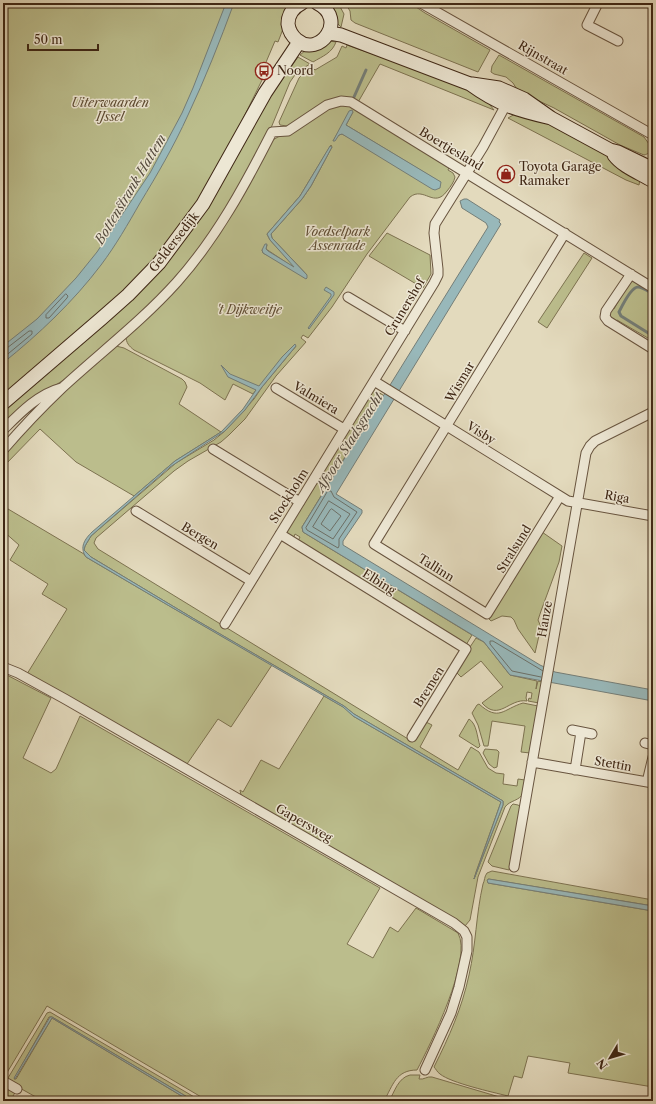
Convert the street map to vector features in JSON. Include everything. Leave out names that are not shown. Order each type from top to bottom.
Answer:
[{"type":"main road","points":[[302,3],[296,6],[291,12],[288,20],[289,29],[292,36],[299,42],[307,45],[316,44],[324,40],[329,33],[331,23],[330,18],[326,9],[317,3]]},
{"type":"main road","points":[[329,33],[341,35],[470,84],[499,88],[524,99],[551,118],[610,150],[618,152],[653,169]]},
{"type":"main road","name":"Geldersedijk","points":[[3,403],[128,294],[163,258],[203,204],[265,93],[299,42]]},
{"type":"main road","points":[[470,84],[506,106],[522,112],[551,118]]},
{"type":"main road","points":[[610,150],[616,158],[653,181]]},
{"type":"street","name":"Rijnstraat","points":[[421,3],[653,135]]},
{"type":"street","points":[[598,3],[587,25],[618,41]]},
{"type":"street","name":"Crunershof","points":[[377,383],[438,275],[434,233],[435,224],[483,147],[512,94]]},
{"type":"street","name":"Boertjesland","points":[[62,388],[149,311],[190,267],[214,235],[247,182],[272,132],[288,131],[327,105],[341,101],[351,102],[467,172],[653,288]]},
{"type":"street","name":"Wismar","points":[[375,542],[565,233]]},
{"type":"street","points":[[631,274],[606,311],[605,317],[608,321],[653,349]]},
{"type":"street","points":[[348,297],[405,331]]},
{"type":"street","name":"Visby","points":[[377,383],[568,501],[578,503]]},
{"type":"street","name":"Stockholm","points":[[225,624],[344,429],[377,383]]},
{"type":"street","points":[[3,430],[14,418],[46,394],[62,388]]},
{"type":"street","points":[[3,450],[26,424],[62,388]]},
{"type":"street","name":"Valmiera","points":[[276,388],[344,429]]},
{"type":"street","name":"Hanze","points":[[514,867],[586,454],[590,446],[599,439],[653,412]]},
{"type":"street","points":[[213,449],[300,502]]},
{"type":"street","name":"Stralsund","points":[[488,614],[560,496]]},
{"type":"street","name":"Riga","points":[[578,503],[653,516]]},
{"type":"street","name":"Bergen","points":[[136,511],[251,581]]},
{"type":"street","name":"Elbing","points":[[280,534],[466,649]]},
{"type":"street","name":"Tallinn","points":[[375,542],[374,544],[488,614]]},
{"type":"street","name":"Bremen","points":[[412,737],[466,649]]},
{"type":"street","name":"Gapersweg","points":[[3,667],[18,673],[71,703],[447,919],[464,931],[467,938],[467,950],[460,987],[451,1012],[425,1070]]},
{"type":"street","name":"Stettin","points":[[575,770],[577,731],[592,734]]},
{"type":"street","name":"Stettin","points":[[532,762],[650,782],[653,757]]},
{"type":"street","points":[[3,1080],[17,1089]]},
{"type":"green space","name":"Uiterwaarden IJssel","points":[[3,3],[293,3],[278,42],[275,41],[261,74],[264,76],[228,149],[207,186],[171,241],[134,282],[3,397]]},
{"type":"green space","points":[[327,3],[338,3],[344,14],[341,27],[336,22]]},
{"type":"green space","points":[[345,3],[410,3],[490,50],[478,72],[355,23],[351,20],[350,11]]},
{"type":"green space","points":[[329,41],[336,42],[332,49],[327,54],[313,62],[300,55],[306,50]]},
{"type":"green space","points":[[347,45],[474,90],[494,110],[380,64],[357,104],[344,99],[290,125],[280,125],[279,122],[299,78],[303,74],[314,69],[315,70],[337,57],[342,46],[346,48]]},
{"type":"green space","points":[[499,55],[644,137],[649,144],[651,149],[650,151],[644,155],[620,145],[554,108],[518,91],[513,83],[506,77],[491,72],[492,66]]},
{"type":"green space","points":[[298,57],[310,64],[297,72],[290,82],[271,128],[245,178],[201,248],[157,299],[68,377],[42,394],[3,426],[3,411],[170,258],[187,237],[201,218],[218,190],[267,101]]},
{"type":"green space","name":"'t Dijkweitje","points":[[348,105],[449,167],[448,170],[453,173],[455,177],[453,182],[447,191],[438,198],[420,194],[415,194],[410,197],[367,254],[332,307],[308,338],[303,335],[301,338],[306,342],[276,376],[245,419],[221,442],[174,471],[96,538],[94,543],[98,549],[413,742],[426,722],[432,725],[420,747],[458,770],[471,747],[479,752],[488,768],[496,773],[504,774],[503,784],[517,786],[518,779],[525,780],[522,796],[505,807],[478,877],[470,920],[465,926],[241,795],[240,790],[243,792],[261,760],[279,769],[324,696],[345,708],[353,716],[501,802],[474,879],[503,805],[503,801],[196,620],[91,557],[84,550],[91,536],[176,463],[214,440],[225,431],[254,399],[296,346],[260,387],[229,377],[256,390],[253,394],[233,384],[225,400],[200,383],[134,350],[128,344],[126,336],[165,301],[200,261],[246,191],[271,141],[332,106]],"holes":[[[351,110],[353,112],[346,125],[440,182],[342,134],[333,141]],[[331,145],[332,147],[311,186],[302,199],[271,234],[272,238],[307,275],[263,253],[262,250],[267,245],[266,249],[295,267],[270,240],[267,234],[300,196]]]},
{"type":"green space","points":[[515,114],[536,117],[608,155],[640,179],[639,185],[626,180],[508,118]]},
{"type":"green space","name":"Voedselpark Assenrade","points":[[387,233],[430,255],[431,274],[423,288],[369,256]]},
{"type":"green space","points":[[584,253],[592,258],[547,328],[538,322]]},
{"type":"green space","points":[[630,281],[634,281],[653,290],[653,341],[617,320],[615,322],[610,315],[610,307],[614,309]]},
{"type":"green space","points":[[116,346],[124,348],[182,379],[187,387],[179,404],[221,432],[175,461],[134,496],[76,462],[40,429],[3,467],[3,454],[29,425]]},
{"type":"green space","points":[[373,389],[383,395],[302,527],[303,532],[472,635],[466,645],[298,541],[300,537],[295,534],[293,539],[287,533]]},
{"type":"green space","points":[[3,506],[84,554],[86,557],[272,665],[231,727],[218,719],[187,764],[27,674],[67,609],[42,594],[48,584],[10,560],[19,545],[3,531]]},
{"type":"green space","points":[[542,532],[562,546],[559,562],[538,620],[541,627],[535,653],[511,617],[502,616],[491,621],[489,619]]},
{"type":"green space","points":[[476,638],[484,642],[510,675],[537,681],[536,689],[538,681],[542,682],[539,703],[528,701],[529,698],[531,699],[532,693],[527,692],[527,701],[521,701],[499,710],[488,708],[482,703],[503,687],[481,661],[461,677],[456,672]]},
{"type":"green space","points":[[3,673],[51,698],[23,758],[51,773],[56,769],[80,716],[380,888],[347,944],[373,958],[390,927],[398,932],[416,908],[458,933],[461,945],[460,962],[455,981],[440,1023],[417,1070],[404,1073],[400,1076],[393,1084],[384,1101],[208,1101],[47,1006],[3,1077]]},
{"type":"green space","points":[[523,703],[538,706],[530,753],[521,752],[525,726],[492,721],[488,746],[484,746],[478,725],[472,713],[477,705],[479,704],[496,713]]},
{"type":"green space","points":[[469,719],[474,724],[480,746],[478,748],[459,736]]},
{"type":"green space","points":[[485,749],[497,750],[499,752],[497,767],[494,768],[489,764],[483,753]]},
{"type":"green space","points":[[513,804],[521,807],[509,870],[492,866],[488,862]]},
{"type":"green space","points":[[492,871],[653,900],[653,906],[488,879],[488,883],[653,911],[653,1087],[568,1073],[570,1063],[528,1056],[522,1078],[514,1076],[508,1096],[453,1081],[440,1074],[434,1067],[450,1033],[463,999],[475,941],[483,884],[487,873]]},
{"type":"green space","points":[[50,1012],[201,1101],[194,1101],[52,1017],[49,1017],[14,1079],[16,1079],[52,1018],[190,1101],[43,1101],[9,1082],[8,1078],[47,1013]]},
{"type":"green space","points":[[410,1075],[420,1075],[419,1079],[432,1077],[513,1101],[389,1101],[402,1079]]},
{"type":"green space","points":[[3,1084],[16,1091],[10,1101],[3,1101]]},
{"type":"water","points":[[226,3],[234,3],[194,101],[177,138],[122,234],[101,265],[79,292],[30,341],[3,363],[3,346],[37,319],[76,278],[97,252],[150,173],[182,113]]},
{"type":"water","points":[[352,110],[353,112],[346,125],[441,182],[440,188],[435,190],[432,189],[342,134],[339,135],[335,141],[333,141],[349,111]]},
{"type":"water","points":[[330,146],[332,147],[311,186],[302,199],[271,234],[272,238],[307,275],[306,279],[263,253],[262,250],[265,244],[267,244],[266,249],[268,251],[294,267],[270,240],[267,234],[300,196]]},
{"type":"water","points":[[467,199],[500,220],[499,222],[501,224],[336,494],[362,510],[362,513],[343,541],[343,545],[540,665],[555,672],[653,690],[653,701],[510,675],[484,642],[303,532],[302,527],[488,227],[486,223],[462,208],[460,201]]},
{"type":"water","points":[[326,287],[334,292],[334,295],[309,329],[308,328],[331,296],[331,294],[324,290]]},
{"type":"water","points":[[295,344],[296,346],[245,410],[225,431],[170,467],[91,536],[84,550],[91,557],[196,620],[503,801],[503,805],[474,879],[501,802],[353,716],[343,707],[86,557],[84,553],[83,547],[84,543],[92,532],[175,461],[221,432],[243,409],[256,390],[228,377],[221,365],[230,374],[259,386],[282,357]]},
{"type":"water","points":[[489,879],[653,906],[653,911],[488,883],[487,880]]},
{"type":"water","points":[[50,1017],[52,1017],[194,1101],[190,1101],[52,1018],[15,1079],[14,1078]]},
{"type":"waterway","name":"Afvoer Stadsgracht","points":[[354,97],[366,70]]},
{"type":"waterway","points":[[653,294],[642,288],[635,288],[627,297],[619,312],[621,316],[653,336]]},
{"type":"place","name":"Noord","points":[[264,71]]},
{"type":"place","name":"Toyota Garage Ramaker","points":[[506,174]]},
{"type":"water label","name":"Bottenstrank Hattem","points":[[130,189]]}]
